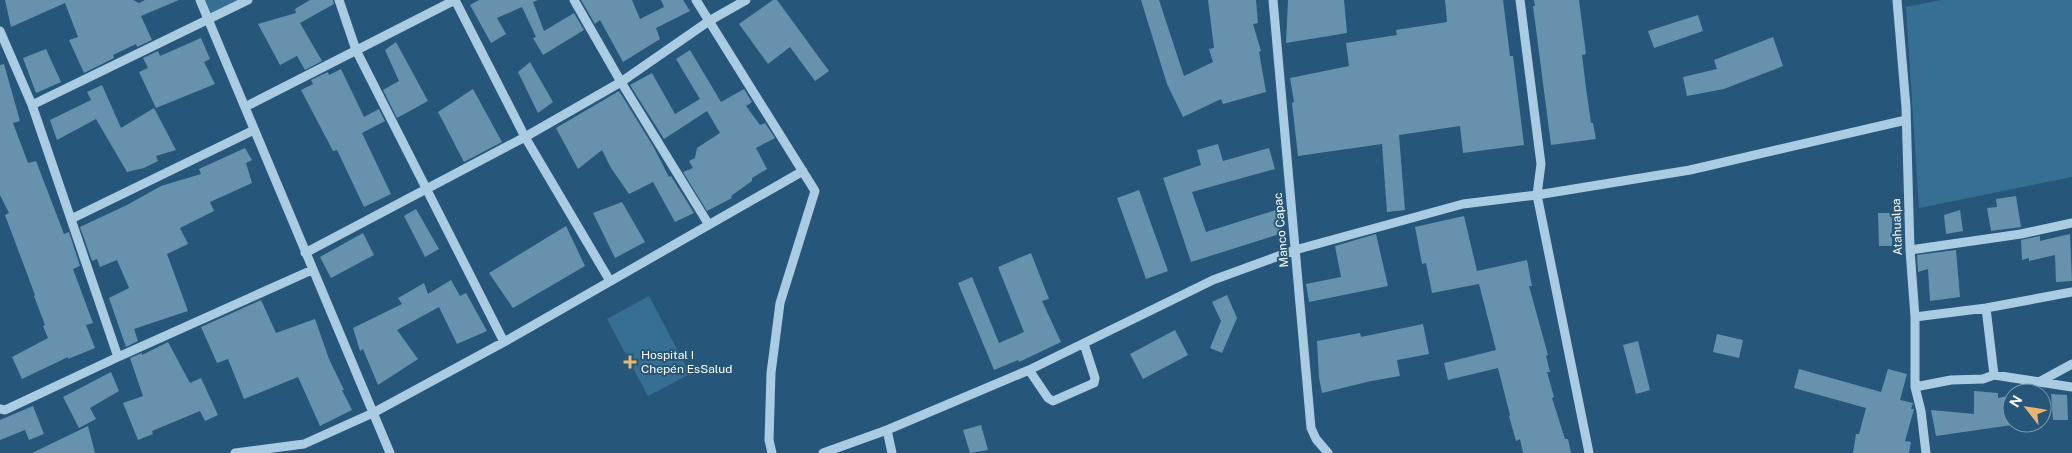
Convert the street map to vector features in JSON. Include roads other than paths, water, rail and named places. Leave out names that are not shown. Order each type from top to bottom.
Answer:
[{"type":"street","points":[[200,0],[390,453]]},
{"type":"street","points":[[32,104],[248,0]]},
{"type":"street","points":[[339,0],[356,50],[504,342]]},
{"type":"street","points":[[245,107],[455,0],[525,136],[610,281]]},
{"type":"street","points":[[574,0],[621,82],[709,225]]},
{"type":"street","points":[[696,0],[815,191],[780,303],[771,373],[770,440],[772,453]]},
{"type":"street","points":[[305,253],[525,136],[621,82],[709,21],[746,0]]},
{"type":"street","name":"Manco Capac","points":[[1273,0],[1311,428],[1316,439],[1328,453]]},
{"type":"street","points":[[1520,0],[1541,164],[1537,194],[1589,453]]},
{"type":"street","name":"Atahualpa","points":[[1898,0],[1906,120],[1910,250],[1915,317],[1915,387],[1921,411],[1926,453]]},
{"type":"street","points":[[0,31],[32,104],[118,357]]},
{"type":"street","points":[[823,453],[887,430],[1029,370],[1213,280],[1295,250],[1463,204],[1690,170],[1906,120]]},
{"type":"street","points":[[72,219],[254,130]]},
{"type":"street","points":[[235,453],[304,444],[372,413],[504,342],[803,171]]},
{"type":"street","points":[[1910,250],[2021,234],[2072,223]]},
{"type":"street","points":[[0,409],[5,410],[312,270]]},
{"type":"street","points":[[1915,317],[1986,308],[2072,292]]},
{"type":"street","points":[[1986,308],[1994,376]]},
{"type":"street","points":[[1029,370],[1048,398],[1053,401],[1094,383],[1095,378],[1084,344]]},
{"type":"street","points":[[2038,382],[2072,364]]},
{"type":"street","points":[[1915,387],[1951,380],[1983,379],[1994,376],[2072,386]]},
{"type":"street","points":[[887,430],[892,453]]},
{"type":"place","name":"Hospital I Chepén EsSalud","points":[[630,362]]}]
